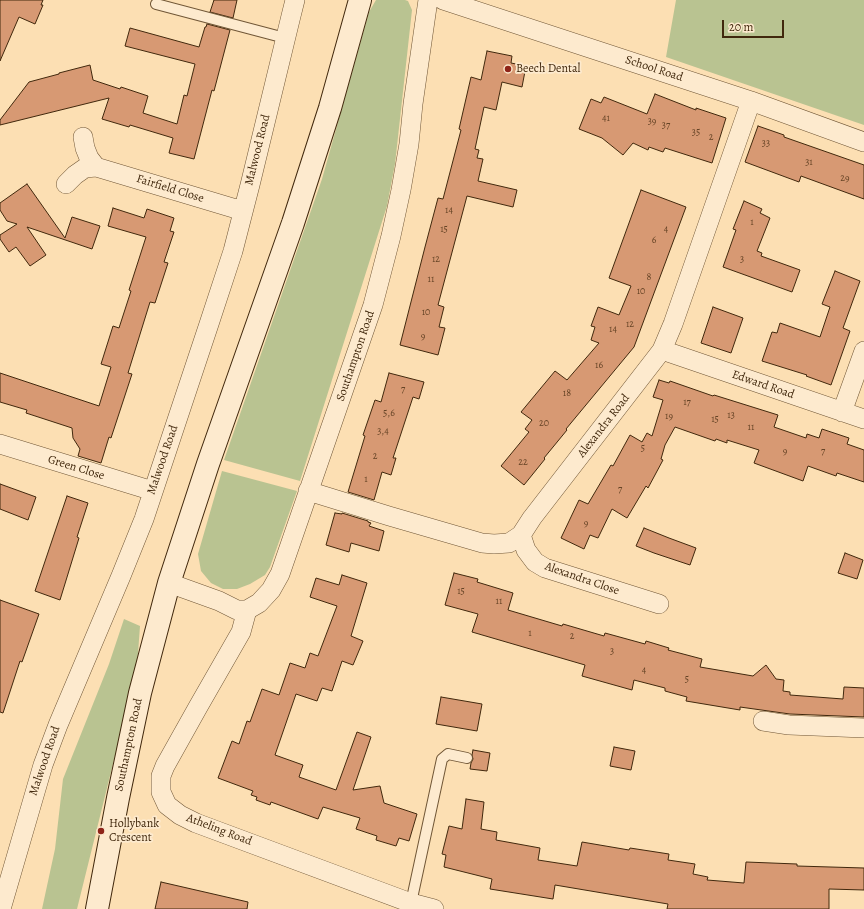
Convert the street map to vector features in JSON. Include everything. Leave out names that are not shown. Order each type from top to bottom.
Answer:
[{"type":"street","name":"Malwood Road","points":[[1,909],[32,799],[52,739],[134,543],[153,491],[233,251],[295,0]]},
{"type":"street","name":"Southampton Road","points":[[97,909],[140,693],[169,583],[208,464],[293,223],[330,108],[360,0]]},
{"type":"street","name":"Southampton Road","points":[[247,610],[259,603],[271,590],[280,574],[373,305],[401,190],[409,144],[413,104],[428,0]]},
{"type":"street","name":"School Road","points":[[443,0],[751,101],[864,142]]},
{"type":"street","name":"Alexandra Road","points":[[521,535],[532,518],[662,350],[673,324],[751,101]]},
{"type":"street","points":[[83,137],[89,158],[96,167]]},
{"type":"street","points":[[66,184],[85,168],[96,167]]},
{"type":"street","name":"Fairfield Close","points":[[96,167],[243,211]]},
{"type":"street","name":"Edward Road","points":[[662,350],[864,419]]},
{"type":"street","points":[[842,412],[864,351]]},
{"type":"street","name":"Green Close","points":[[0,444],[153,491]]},
{"type":"street","points":[[308,491],[482,543],[509,543],[521,535]]},
{"type":"street","name":"Alexandra Close","points":[[521,535],[526,550],[535,562],[545,568],[660,604]]},
{"type":"street","points":[[169,583],[219,601],[237,610],[247,610]]},
{"type":"street","name":"Atheling Road","points":[[247,610],[241,632],[165,766],[161,776],[161,792],[167,805],[180,815],[196,823],[411,903],[434,909]]},
{"type":"street","points":[[763,721],[789,725],[864,728]]},
{"type":"lane","points":[[156,4],[285,38]]},
{"type":"lane","points":[[411,903],[442,759],[448,754],[467,758]]},
{"type":"green space","points":[[376,0],[405,0],[408,1],[412,10],[395,164],[387,206],[300,481],[224,460],[322,179],[369,12]]},
{"type":"green space","points":[[676,0],[864,0],[864,125],[666,57]]},
{"type":"green space","points":[[222,471],[297,491],[270,567],[265,575],[250,584],[237,589],[223,589],[211,583],[201,571],[198,554]]},
{"type":"green space","points":[[124,619],[140,626],[137,667],[77,909],[42,909],[55,849],[63,779],[109,664]]},
{"type":"building","points":[[0,0],[43,0],[41,5],[43,5],[35,24],[19,17],[0,61]]},
{"type":"building","points":[[214,0],[237,0],[233,18],[210,12]]},
{"type":"building","points":[[207,24],[230,30],[214,91],[212,90],[194,159],[169,153],[173,138],[130,125],[129,127],[102,119],[109,98],[0,125],[0,120],[29,82],[90,65],[93,80],[148,96],[143,113],[177,124],[184,95],[187,96],[195,64],[125,46],[130,28],[199,47]]},
{"type":"building","points":[[487,51],[512,56],[511,63],[526,66],[522,87],[502,82],[496,110],[484,107],[475,149],[479,150],[477,158],[483,159],[478,181],[517,190],[513,207],[467,196],[438,305],[444,307],[439,327],[445,328],[438,355],[400,345],[438,198],[443,199],[461,130],[459,129],[471,77],[481,80]]},
{"type":"building","points":[[655,94],[696,110],[696,108],[726,118],[712,163],[665,148],[663,152],[649,147],[648,150],[633,143],[623,155],[602,138],[579,129],[591,99],[601,103],[604,97],[647,114]]},
{"type":"building","points":[[758,126],[784,135],[784,137],[864,165],[864,199],[801,176],[799,182],[745,162]]},
{"type":"building","points":[[27,184],[65,238],[72,217],[100,226],[92,249],[27,227],[46,255],[30,266],[16,247],[9,252],[0,239],[0,235],[17,224],[7,221],[0,210],[0,203]]},
{"type":"building","points":[[641,190],[686,207],[634,347],[566,429],[567,430],[524,485],[501,466],[529,432],[525,429],[532,420],[521,412],[555,371],[567,380],[599,343],[591,340],[595,327],[591,326],[598,307],[619,315],[631,286],[609,278]]},
{"type":"building","points":[[744,201],[762,209],[760,213],[770,218],[757,251],[762,253],[761,256],[800,270],[792,292],[723,267],[736,230],[733,229]]},
{"type":"building","points":[[113,208],[144,218],[147,209],[174,218],[170,231],[174,232],[164,262],[168,263],[155,303],[150,302],[128,373],[132,374],[111,438],[109,437],[101,463],[78,456],[80,449],[73,438],[72,428],[26,413],[27,410],[0,402],[0,373],[99,406],[111,367],[101,364],[113,326],[119,328],[131,291],[129,290],[146,237],[108,226]]},
{"type":"building","points":[[835,271],[860,281],[843,328],[850,331],[831,385],[806,376],[807,375],[762,361],[772,332],[777,333],[780,323],[820,337],[830,307],[822,304]]},
{"type":"building","points":[[713,307],[743,318],[731,353],[701,343]]},
{"type":"building","points":[[389,373],[424,382],[419,399],[413,397],[393,458],[396,458],[391,475],[382,472],[374,500],[348,492],[365,436],[363,435],[375,400],[381,402]]},
{"type":"building","points":[[659,380],[669,383],[670,381],[713,396],[714,395],[778,415],[774,427],[806,438],[807,434],[819,438],[822,429],[849,438],[847,444],[864,450],[864,482],[837,473],[836,476],[808,466],[803,481],[754,463],[759,450],[727,440],[727,443],[716,439],[715,441],[675,427],[665,445],[661,459],[663,460],[648,488],[646,486],[627,518],[612,509],[598,538],[590,535],[584,549],[561,538],[579,500],[588,504],[611,465],[613,466],[630,435],[642,442],[647,433],[652,436],[663,400],[653,397]]},
{"type":"building","points":[[0,484],[36,497],[28,520],[0,509]]},
{"type":"building","points":[[67,496],[88,503],[60,600],[35,591]]},
{"type":"building","points":[[335,513],[342,513],[368,521],[371,523],[369,526],[384,531],[379,551],[351,543],[349,552],[326,545]]},
{"type":"building","points":[[644,528],[696,548],[690,565],[636,546]]},
{"type":"building","points":[[845,553],[863,560],[857,579],[838,573]]},
{"type":"building","points":[[454,573],[478,579],[477,582],[513,593],[508,610],[562,626],[563,624],[604,636],[605,633],[645,644],[646,641],[669,648],[668,650],[702,659],[700,667],[753,676],[766,665],[776,679],[784,680],[783,691],[790,692],[790,695],[843,699],[844,687],[864,688],[864,717],[790,714],[740,707],[740,710],[686,701],[687,697],[665,691],[665,688],[634,680],[632,690],[582,676],[585,665],[472,632],[478,614],[445,605]]},
{"type":"building","points":[[342,575],[367,583],[351,636],[363,641],[353,665],[342,661],[332,691],[322,688],[317,701],[296,694],[275,755],[303,765],[299,777],[336,790],[357,732],[371,737],[353,790],[380,786],[384,803],[417,814],[409,841],[399,838],[396,846],[376,840],[377,836],[356,829],[360,818],[323,807],[318,819],[271,802],[270,805],[256,800],[257,797],[251,795],[253,791],[218,778],[232,741],[239,744],[247,721],[250,722],[262,689],[279,695],[290,663],[305,668],[310,653],[318,656],[337,606],[310,597],[316,578],[339,585]]},
{"type":"building","points":[[0,600],[39,614],[22,662],[20,661],[3,713],[0,712]]},
{"type":"building","points":[[441,697],[482,704],[477,731],[436,724]]},
{"type":"building","points":[[614,747],[635,751],[631,770],[610,766]]},
{"type":"building","points":[[473,750],[490,753],[487,771],[470,769],[473,759]]},
{"type":"building","points":[[466,799],[484,802],[481,829],[497,832],[496,840],[540,848],[538,860],[577,866],[582,842],[629,850],[630,848],[669,854],[668,860],[695,864],[693,874],[708,877],[707,880],[744,883],[746,862],[797,864],[797,866],[864,868],[864,890],[829,889],[829,909],[667,909],[668,904],[555,885],[553,899],[490,889],[492,879],[444,867],[446,855],[442,854],[449,826],[462,829]]},
{"type":"building","points":[[161,882],[248,902],[247,909],[155,909]]},
{"type":"place","name":"Beech Dental","points":[[508,69]]},
{"type":"place","name":"Hollybank Crescent","points":[[101,831]]}]
